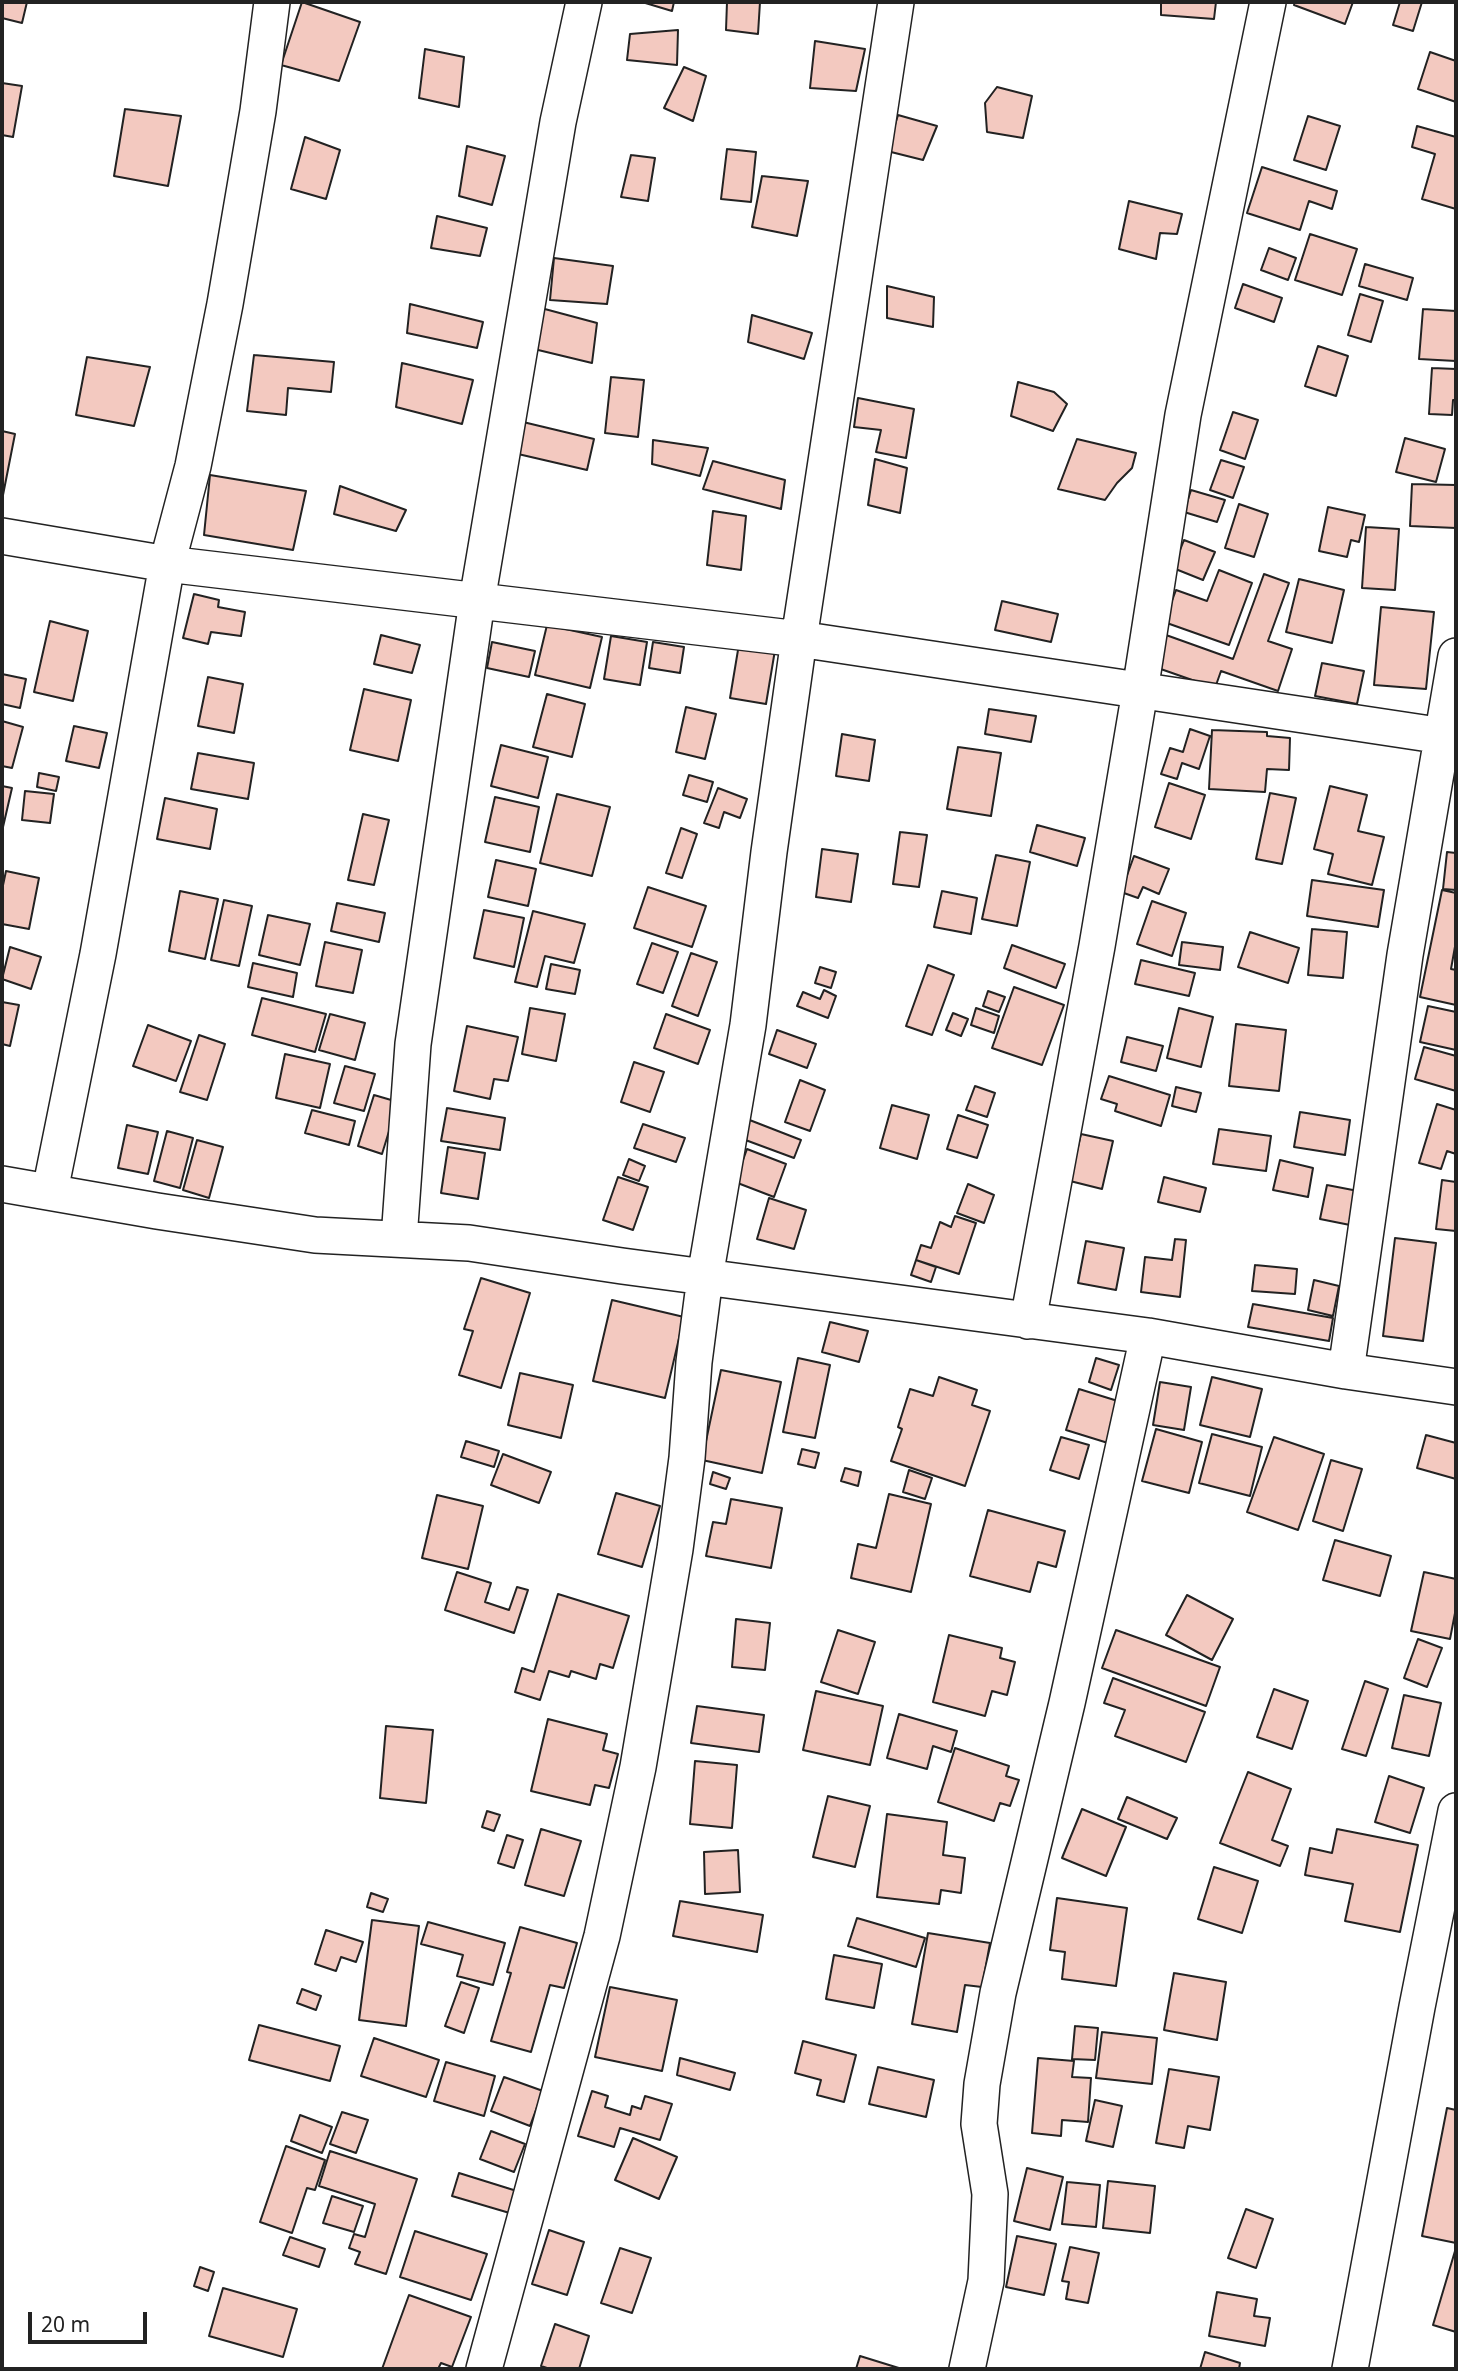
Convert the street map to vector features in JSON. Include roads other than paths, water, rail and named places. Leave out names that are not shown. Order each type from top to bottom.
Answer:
[{"type":"street","points":[[50,1191],[98,954],[167,564],[193,466],[225,304],[258,111],[272,2]]},
{"type":"street","points":[[399,1239],[413,1044],[477,601],[558,122],[584,2]]},
{"type":"street","points":[[484,2369],[603,1936],[638,1767],[687,1458],[694,1362],[705,1277],[748,1025],[768,852],[896,2]]},
{"type":"street","points":[[1028,1321],[1097,946],[1183,415],[1268,2]]},
{"type":"street","points":[[2,536],[167,564],[799,639],[1450,737]]},
{"type":"street","points":[[1346,1371],[1405,955],[1430,804],[1450,737],[1456,656]]},
{"type":"street","points":[[2,1184],[158,1212],[315,1234],[469,1244],[1148,1336],[1346,1371],[1456,1387]]},
{"type":"street","points":[[967,2369],[986,2281],[990,2194],[979,2124],[982,2084],[998,1993],[1068,1703],[1148,1336]]},
{"type":"street","points":[[1350,2369],[1456,1811]]}]
